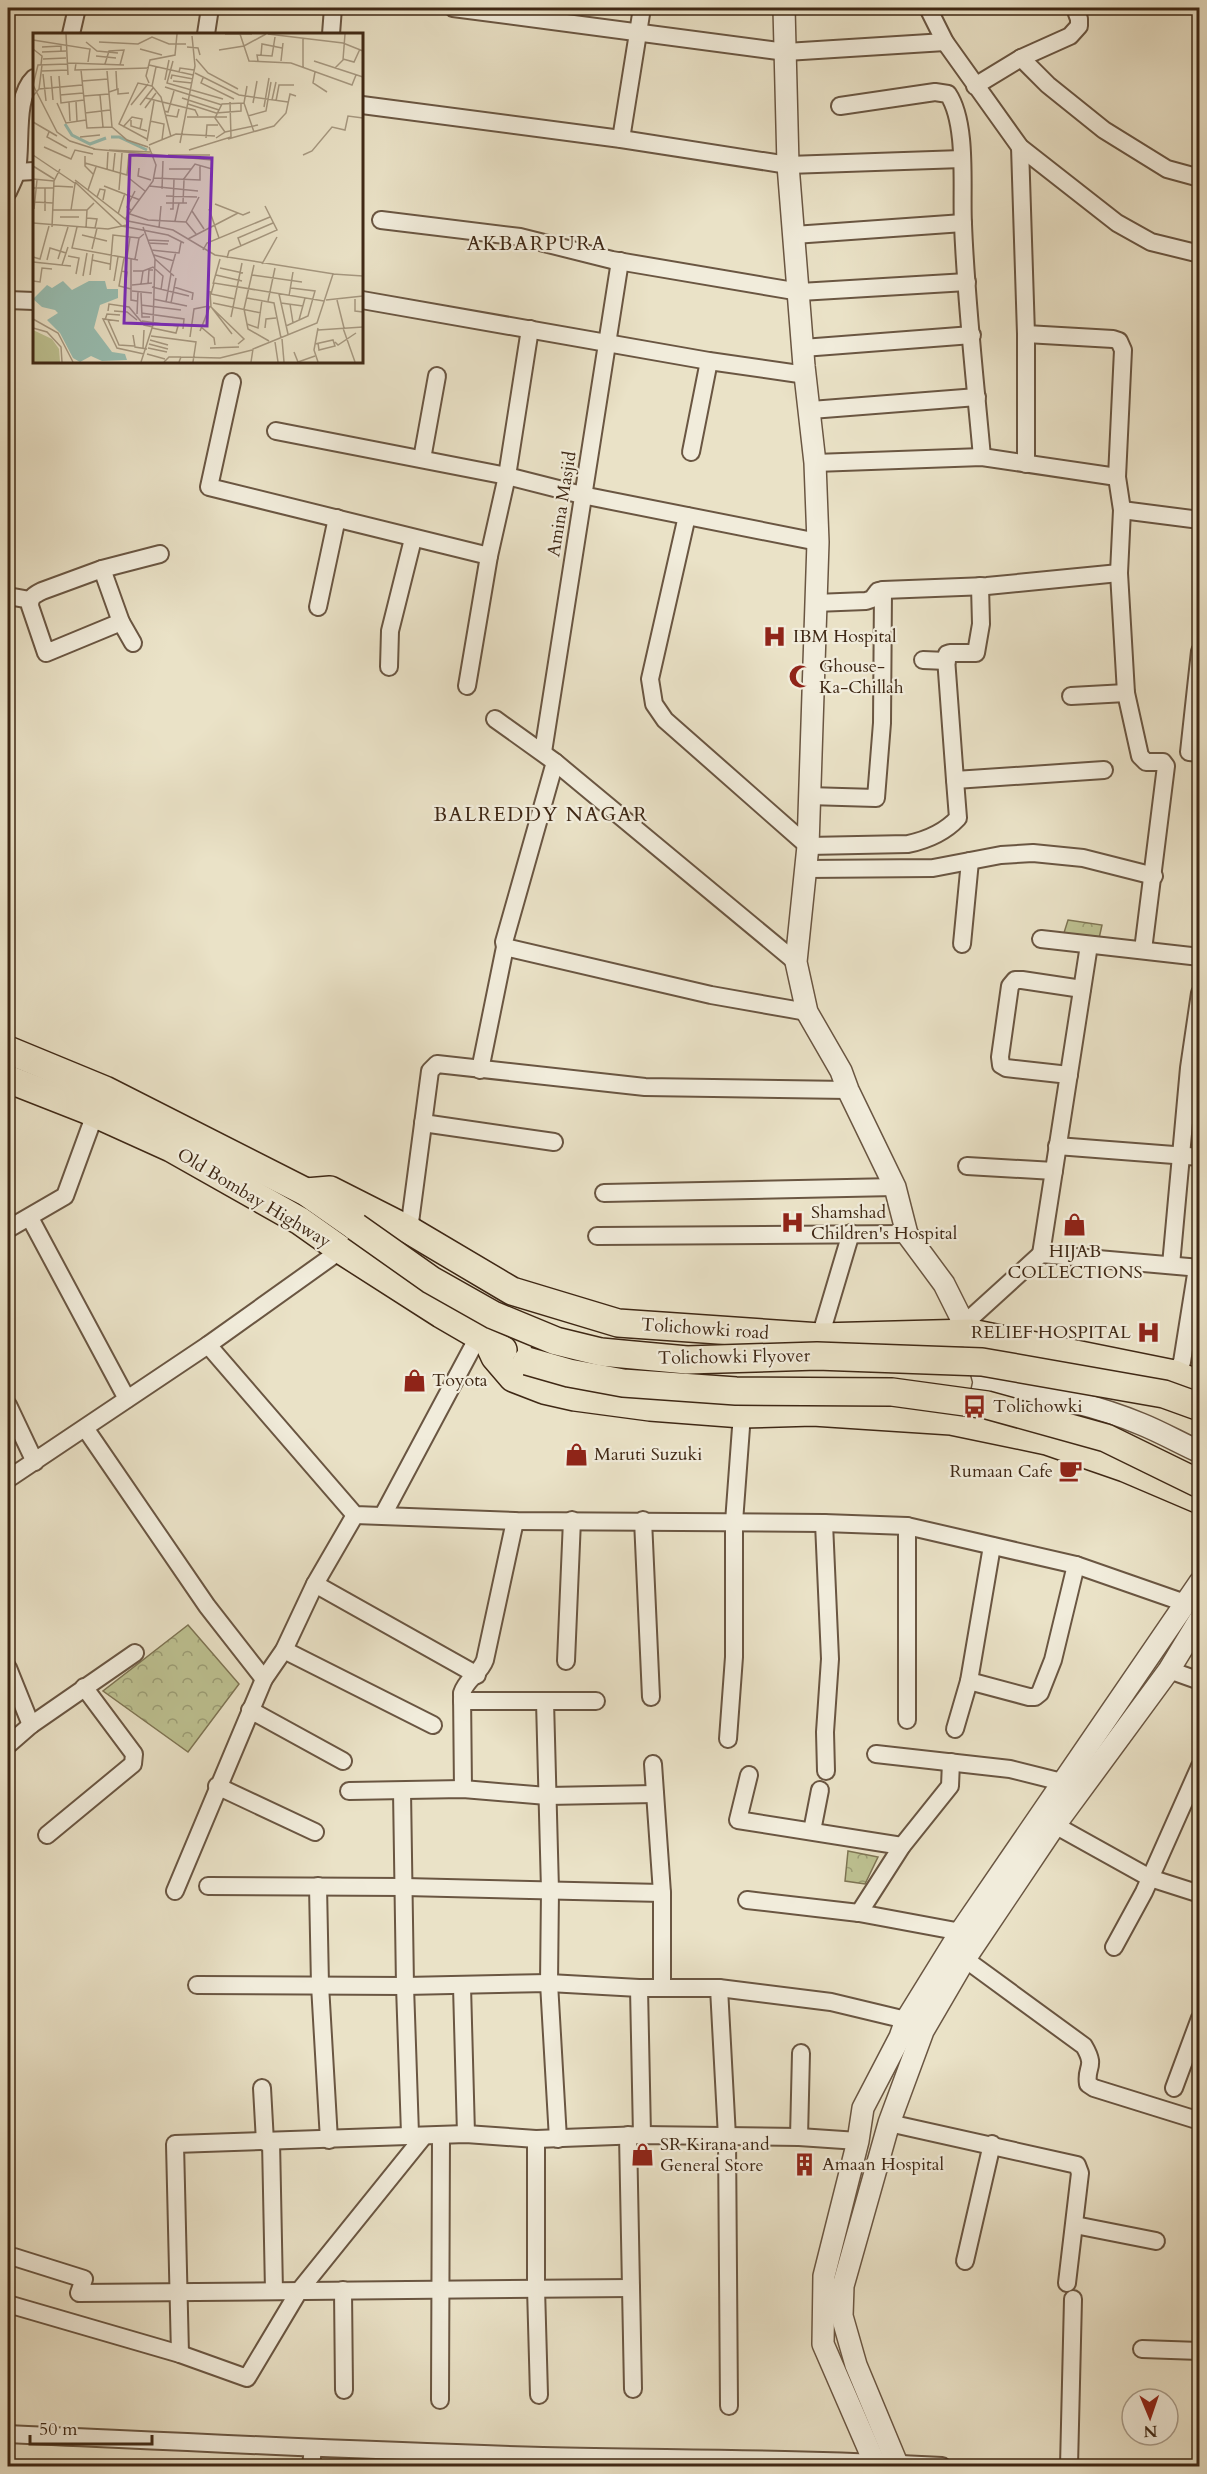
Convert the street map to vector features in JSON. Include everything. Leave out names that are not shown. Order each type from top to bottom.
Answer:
[{"type":"main road","name":"Old Bombay Highway","points":[[8,1050],[105,1090],[306,1192]]},
{"type":"main road","name":"Old Bombay Highway","points":[[8,1079],[171,1148],[300,1221],[341,1250],[483,1340]]},
{"type":"main road","name":"Tolichowki road","points":[[306,1192],[330,1190],[409,1230],[512,1291],[618,1323],[820,1337],[967,1329],[1174,1374],[1200,1385]]},
{"type":"main road","name":"Tolichowki Flyover","points":[[306,1192],[431,1280],[493,1315],[556,1341],[601,1352],[687,1360],[817,1356],[982,1362],[1164,1394],[1200,1407]]},
{"type":"main road","name":"Tolichowki Flyover","points":[[483,1340],[527,1361],[569,1373],[623,1383],[736,1391],[891,1392],[987,1405],[1106,1438],[1200,1484]]},
{"type":"main road","points":[[483,1340],[513,1378],[575,1397],[650,1407],[742,1414],[813,1412],[951,1421],[1047,1441],[1125,1468],[1200,1500]]},
{"type":"street","points":[[71,33],[77,8]]},
{"type":"street","points":[[206,33],[210,8]]},
{"type":"street","points":[[331,33],[333,8]]},
{"type":"street","points":[[453,8],[786,52],[945,42]]},
{"type":"street","points":[[621,139],[642,8]]},
{"type":"street","points":[[784,8],[788,165],[803,348],[811,410],[818,542],[808,846],[796,962],[807,1012],[842,1071],[848,1090],[895,1187],[907,1234],[944,1284],[967,1329],[984,1382],[975,1425]]},
{"type":"street","points":[[928,8],[945,42],[1020,147],[1117,223],[1151,242],[1200,254]]},
{"type":"street","points":[[975,86],[1022,58],[1070,36],[1076,31],[1079,19],[1074,8]]},
{"type":"street","points":[[1022,58],[1048,85],[1104,130],[1167,169],[1200,178]]},
{"type":"street","points":[[8,192],[16,172],[24,96],[33,79]]},
{"type":"street","points":[[840,106],[935,92],[948,94],[954,102],[963,159],[963,224],[982,457]]},
{"type":"street","points":[[363,105],[621,139],[788,165],[963,159]]},
{"type":"street","points":[[1020,147],[1026,334],[1026,464]]},
{"type":"street","points":[[16,172],[33,171]]},
{"type":"street","points":[[381,220],[520,237],[620,261],[800,292],[967,282]]},
{"type":"street","points":[[794,235],[963,224]]},
{"type":"street","name":"Amina Masjid","points":[[480,1070],[505,947],[504,942],[549,757],[582,495],[620,261]]},
{"type":"street","points":[[8,300],[33,301]]},
{"type":"street","points":[[363,300],[709,361],[806,375]]},
{"type":"street","points":[[467,686],[489,556],[507,476],[530,329]]},
{"type":"street","points":[[1026,334],[1113,339],[1121,344],[1117,477],[1122,510],[1119,573],[1126,693],[1140,756],[1146,762],[1163,762],[1166,766],[1143,950]]},
{"type":"street","points":[[803,348],[972,335]]},
{"type":"street","points":[[691,452],[709,361]]},
{"type":"street","points":[[422,459],[437,376]]},
{"type":"street","points":[[232,382],[209,487],[489,556]]},
{"type":"street","points":[[811,410],[977,397]]},
{"type":"street","points":[[276,431],[507,476],[582,495],[818,542]]},
{"type":"street","points":[[815,463],[982,457],[1117,477]]},
{"type":"street","points":[[1122,510],[1200,520]]},
{"type":"street","points":[[687,516],[650,679],[654,704],[665,720],[808,846],[908,844],[924,840],[945,830],[958,818],[946,661],[947,654],[976,653],[981,624],[980,586]]},
{"type":"street","points":[[318,607],[337,518]]},
{"type":"street","points":[[389,667],[390,631],[413,538]]},
{"type":"street","points":[[121,622],[46,653],[30,600],[33,595],[42,591],[102,569],[160,554]]},
{"type":"street","points":[[102,569],[121,622],[133,643]]},
{"type":"street","points":[[815,603],[866,601],[872,599],[878,591],[883,590],[980,586],[1119,573]]},
{"type":"street","points":[[808,796],[876,798],[882,723],[883,590]]},
{"type":"street","points":[[8,596],[30,600]]},
{"type":"street","points":[[1200,651],[1189,752],[1200,753]]},
{"type":"street","points":[[923,660],[946,661]]},
{"type":"street","points":[[1071,696],[1126,693]]},
{"type":"street","points":[[495,719],[549,757],[796,962]]},
{"type":"street","points":[[955,780],[1104,770]]},
{"type":"street","points":[[805,869],[933,868],[1001,855],[1043,854],[1083,858],[1154,876]]},
{"type":"street","points":[[962,945],[970,861]]},
{"type":"street","points":[[1041,939],[1200,957]]},
{"type":"street","points":[[967,1329],[1041,1254],[1089,945]]},
{"type":"street","points":[[505,947],[711,994],[807,1012]]},
{"type":"street","points":[[1069,1075],[1006,1068],[1001,1065],[1000,1057],[1010,986],[1015,980],[1022,980],[1082,989]]},
{"type":"street","points":[[1171,1265],[1181,1155],[1194,1068],[1200,993]]},
{"type":"street","points":[[409,1230],[430,1071],[434,1066],[440,1064],[645,1087],[848,1090]]},
{"type":"street","points":[[8,1230],[65,1196],[95,1114]]},
{"type":"street","points":[[423,1123],[554,1142]]},
{"type":"street","points":[[1057,1146],[1200,1157]]},
{"type":"street","points":[[967,1166],[1054,1171]]},
{"type":"street","points":[[604,1193],[895,1187]]},
{"type":"street","points":[[30,1218],[127,1399]]},
{"type":"street","points":[[820,1337],[851,1233]]},
{"type":"street","points":[[597,1236],[907,1234]]},
{"type":"street","points":[[8,1479],[208,1345],[341,1250]]},
{"type":"street","points":[[1041,1254],[1198,1268],[1182,1362],[1174,1374]]},
{"type":"street","points":[[383,1515],[483,1340]]},
{"type":"street","points":[[208,1345],[355,1515],[515,1521],[824,1522],[907,1526],[1076,1565],[1185,1603]]},
{"type":"street","points":[[984,1382],[1102,1411],[1140,1424],[1200,1452]]},
{"type":"street","points":[[8,1405],[35,1462]]},
{"type":"street","points":[[728,1739],[734,1657],[734,1522],[742,1414]]},
{"type":"street","points":[[85,1428],[207,1606],[264,1679]]},
{"type":"street","points":[[175,1891],[264,1679],[284,1650],[315,1584],[355,1515]]},
{"type":"street","points":[[566,1661],[572,1520]]},
{"type":"street","points":[[643,1520],[651,1697]]},
{"type":"street","points":[[463,1790],[462,1701],[464,1686],[477,1675],[485,1660],[515,1521]]},
{"type":"street","points":[[824,1522],[830,1659],[825,1732],[826,1771]]},
{"type":"street","points":[[907,1526],[907,1720]]},
{"type":"street","points":[[955,1730],[969,1681],[992,1546]]},
{"type":"street","points":[[969,1681],[1029,1697],[1035,1697],[1040,1693],[1053,1660],[1076,1565]]},
{"type":"street","points":[[1047,1821],[1062,1782],[1200,1582]]},
{"type":"street","points":[[315,1584],[477,1675]]},
{"type":"street","points":[[886,2465],[842,2316],[843,2286],[914,2026],[970,1934],[1047,1821],[1169,1670],[1200,1619]]},
{"type":"street","points":[[284,1650],[433,1725]]},
{"type":"street","points":[[8,1745],[31,1725],[135,1653]]},
{"type":"street","points":[[8,1668],[31,1725]]},
{"type":"street","points":[[1169,1670],[1200,1681]]},
{"type":"street","points":[[47,1835],[133,1764],[134,1754],[84,1688]]},
{"type":"street","points":[[462,1701],[596,1701]]},
{"type":"street","points":[[545,1701],[550,1890],[549,1983],[558,2139]]},
{"type":"street","points":[[250,1710],[344,1761]]},
{"type":"street","points":[[876,1754],[1010,1769],[1062,1782]]},
{"type":"street","points":[[859,1913],[902,1846],[950,1786],[951,1762]]},
{"type":"street","points":[[653,1764],[662,1893],[662,1987]]},
{"type":"street","points":[[1114,1947],[1144,1892],[1200,1766]]},
{"type":"street","points":[[749,1775],[738,1820],[902,1846]]},
{"type":"street","points":[[218,1786],[315,1832]]},
{"type":"street","points":[[349,1791],[463,1790],[548,1796],[655,1794]]},
{"type":"street","points":[[812,1831],[820,1790]]},
{"type":"street","points":[[402,1791],[405,1986],[442,2289],[440,2400]]},
{"type":"street","points":[[1047,1821],[1150,1878],[1200,1893]]},
{"type":"street","points":[[208,1886],[405,1887],[662,1893]]},
{"type":"street","points":[[318,1886],[320,1985],[329,2140]]},
{"type":"street","points":[[747,1900],[859,1913],[970,1934]]},
{"type":"street","points":[[886,2465],[823,2343],[824,2276],[858,2141],[863,2108],[900,2037],[914,2026],[965,1959],[970,1934]]},
{"type":"street","points":[[965,1959],[1084,2046],[1090,2055],[1088,2084],[1200,2121]]},
{"type":"street","points":[[197,1984],[462,1986],[549,1983],[639,1988],[719,1988],[831,2001],[914,2026]]},
{"type":"street","points":[[462,1986],[466,2134]]},
{"type":"street","points":[[633,2389],[631,2288],[639,1988]]},
{"type":"street","points":[[719,1988],[727,2137],[729,2406]]},
{"type":"street","points":[[1174,2088],[1194,2050],[1200,2018]]},
{"type":"street","points":[[799,2137],[801,2053]]},
{"type":"street","points":[[262,2088],[268,2142],[274,2291]]},
{"type":"street","points":[[889,2122],[1077,2165],[1080,2173],[1070,2291],[1069,2466]]},
{"type":"street","points":[[180,2354],[175,2144],[466,2134],[536,2139],[635,2135],[799,2137],[858,2141]]},
{"type":"street","points":[[8,2304],[180,2354],[247,2378],[299,2291],[425,2135]]},
{"type":"street","points":[[536,2139],[538,2395]]},
{"type":"street","points":[[965,2261],[992,2144]]},
{"type":"street","points":[[1075,2225],[1156,2241]]},
{"type":"street","points":[[14,2257],[84,2279],[79,2293],[631,2288]]},
{"type":"street","points":[[343,2290],[344,2390]]},
{"type":"street","points":[[1142,2349],[1200,2351]]},
{"type":"street","points":[[8,2434],[313,2448],[396,2458],[542,2456],[942,2466]]},
{"type":"street","points":[[311,2466],[313,2448]]},
{"type":"green space","points":[[1068,920],[1102,925],[1098,943],[1062,939]]},
{"type":"green space","points":[[188,1625],[239,1684],[188,1752],[103,1691]]},
{"type":"green space","points":[[848,1851],[878,1857],[865,1884],[845,1881]]},
{"type":"place","name":"IBM Hospital","points":[[775,636]]},
{"type":"place","name":"Ghouse- Ka-Chillah","points":[[801,676]]},
{"type":"place","name":"Shamshad Children's Hospital","points":[[793,1222]]},
{"type":"place","name":"HIJAB COLLECTIONS","points":[[1075,1225]]},
{"type":"place","name":"RELIEF HOSPITAL","points":[[1149,1332]]},
{"type":"place","name":"Toyota","points":[[414,1380]]},
{"type":"place","name":"Tolichowki","points":[[975,1406]]},
{"type":"place","name":"Maruti Suzuki","points":[[576,1454]]},
{"type":"place","name":"Rumaan Cafe","points":[[1071,1471]]},
{"type":"place","name":"SR Kirana and General Store","points":[[642,2154]]},
{"type":"place","name":"Amaan Hospital","points":[[804,2164]]},
{"type":"district","name":"AKBARPURA","points":[[537,243]]},
{"type":"district","name":"BALREDDY NAGAR","points":[[541,814]]}]
